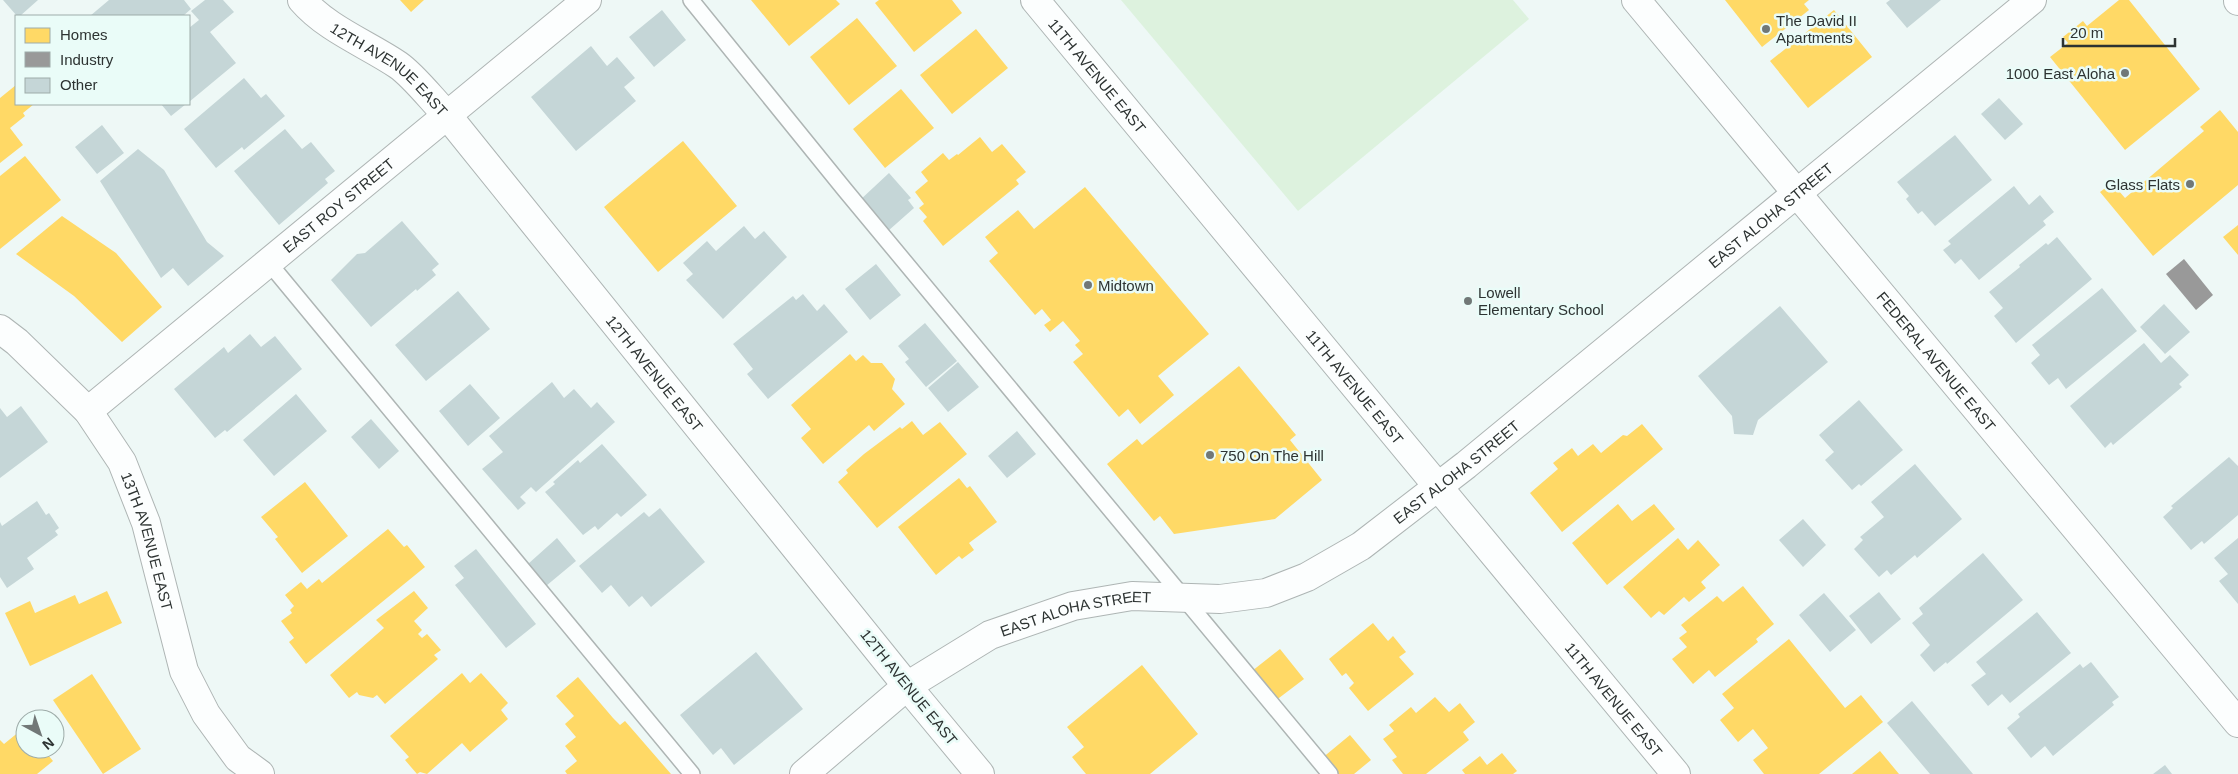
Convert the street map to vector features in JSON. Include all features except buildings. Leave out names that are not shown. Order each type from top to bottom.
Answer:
[{"type":"street","name":"12TH AVENUE EAST","points":[[302,0],[309,8],[349,36],[400,66],[447,115],[980,774]]},
{"type":"street","name":"EAST ROY STREET","points":[[88,411],[587,0]]},
{"type":"street","name":"11TH AVENUE EAST","points":[[1035,0],[1676,774]]},
{"type":"street","name":"FEDERAL AVENUE EAST","points":[[1636,0],[2238,723]]},
{"type":"street","name":"EAST ALOHA STREET","points":[[804,774],[907,686],[990,635],[1073,606],[1132,596],[1220,599],[1266,593],[1307,577],[1361,546],[1438,488],[2032,0]]},
{"type":"street","name":"13TH AVENUE EAST","points":[[0,329],[18,342],[88,411],[122,462],[146,523],[184,671],[206,714],[238,758],[260,774]]},
{"type":"lane","points":[[691,0],[845,190],[1330,774]]},
{"type":"lane","points":[[268,263],[692,774]]},
{"type":"green space","points":[[1121,0],[1513,0],[1529,19],[1298,211]]},
{"type":"place","name":"The David II Apartments","points":[[1766,29]]},
{"type":"place","name":"1000 East Aloha","points":[[2125,73]]},
{"type":"place","name":"Glass Flats","points":[[2190,184]]},
{"type":"place","name":"Midtown","points":[[1088,285]]},
{"type":"place","name":"Lowell Elementary School","points":[[1468,301]]},
{"type":"place","name":"750 On The Hill","points":[[1210,455]]}]
